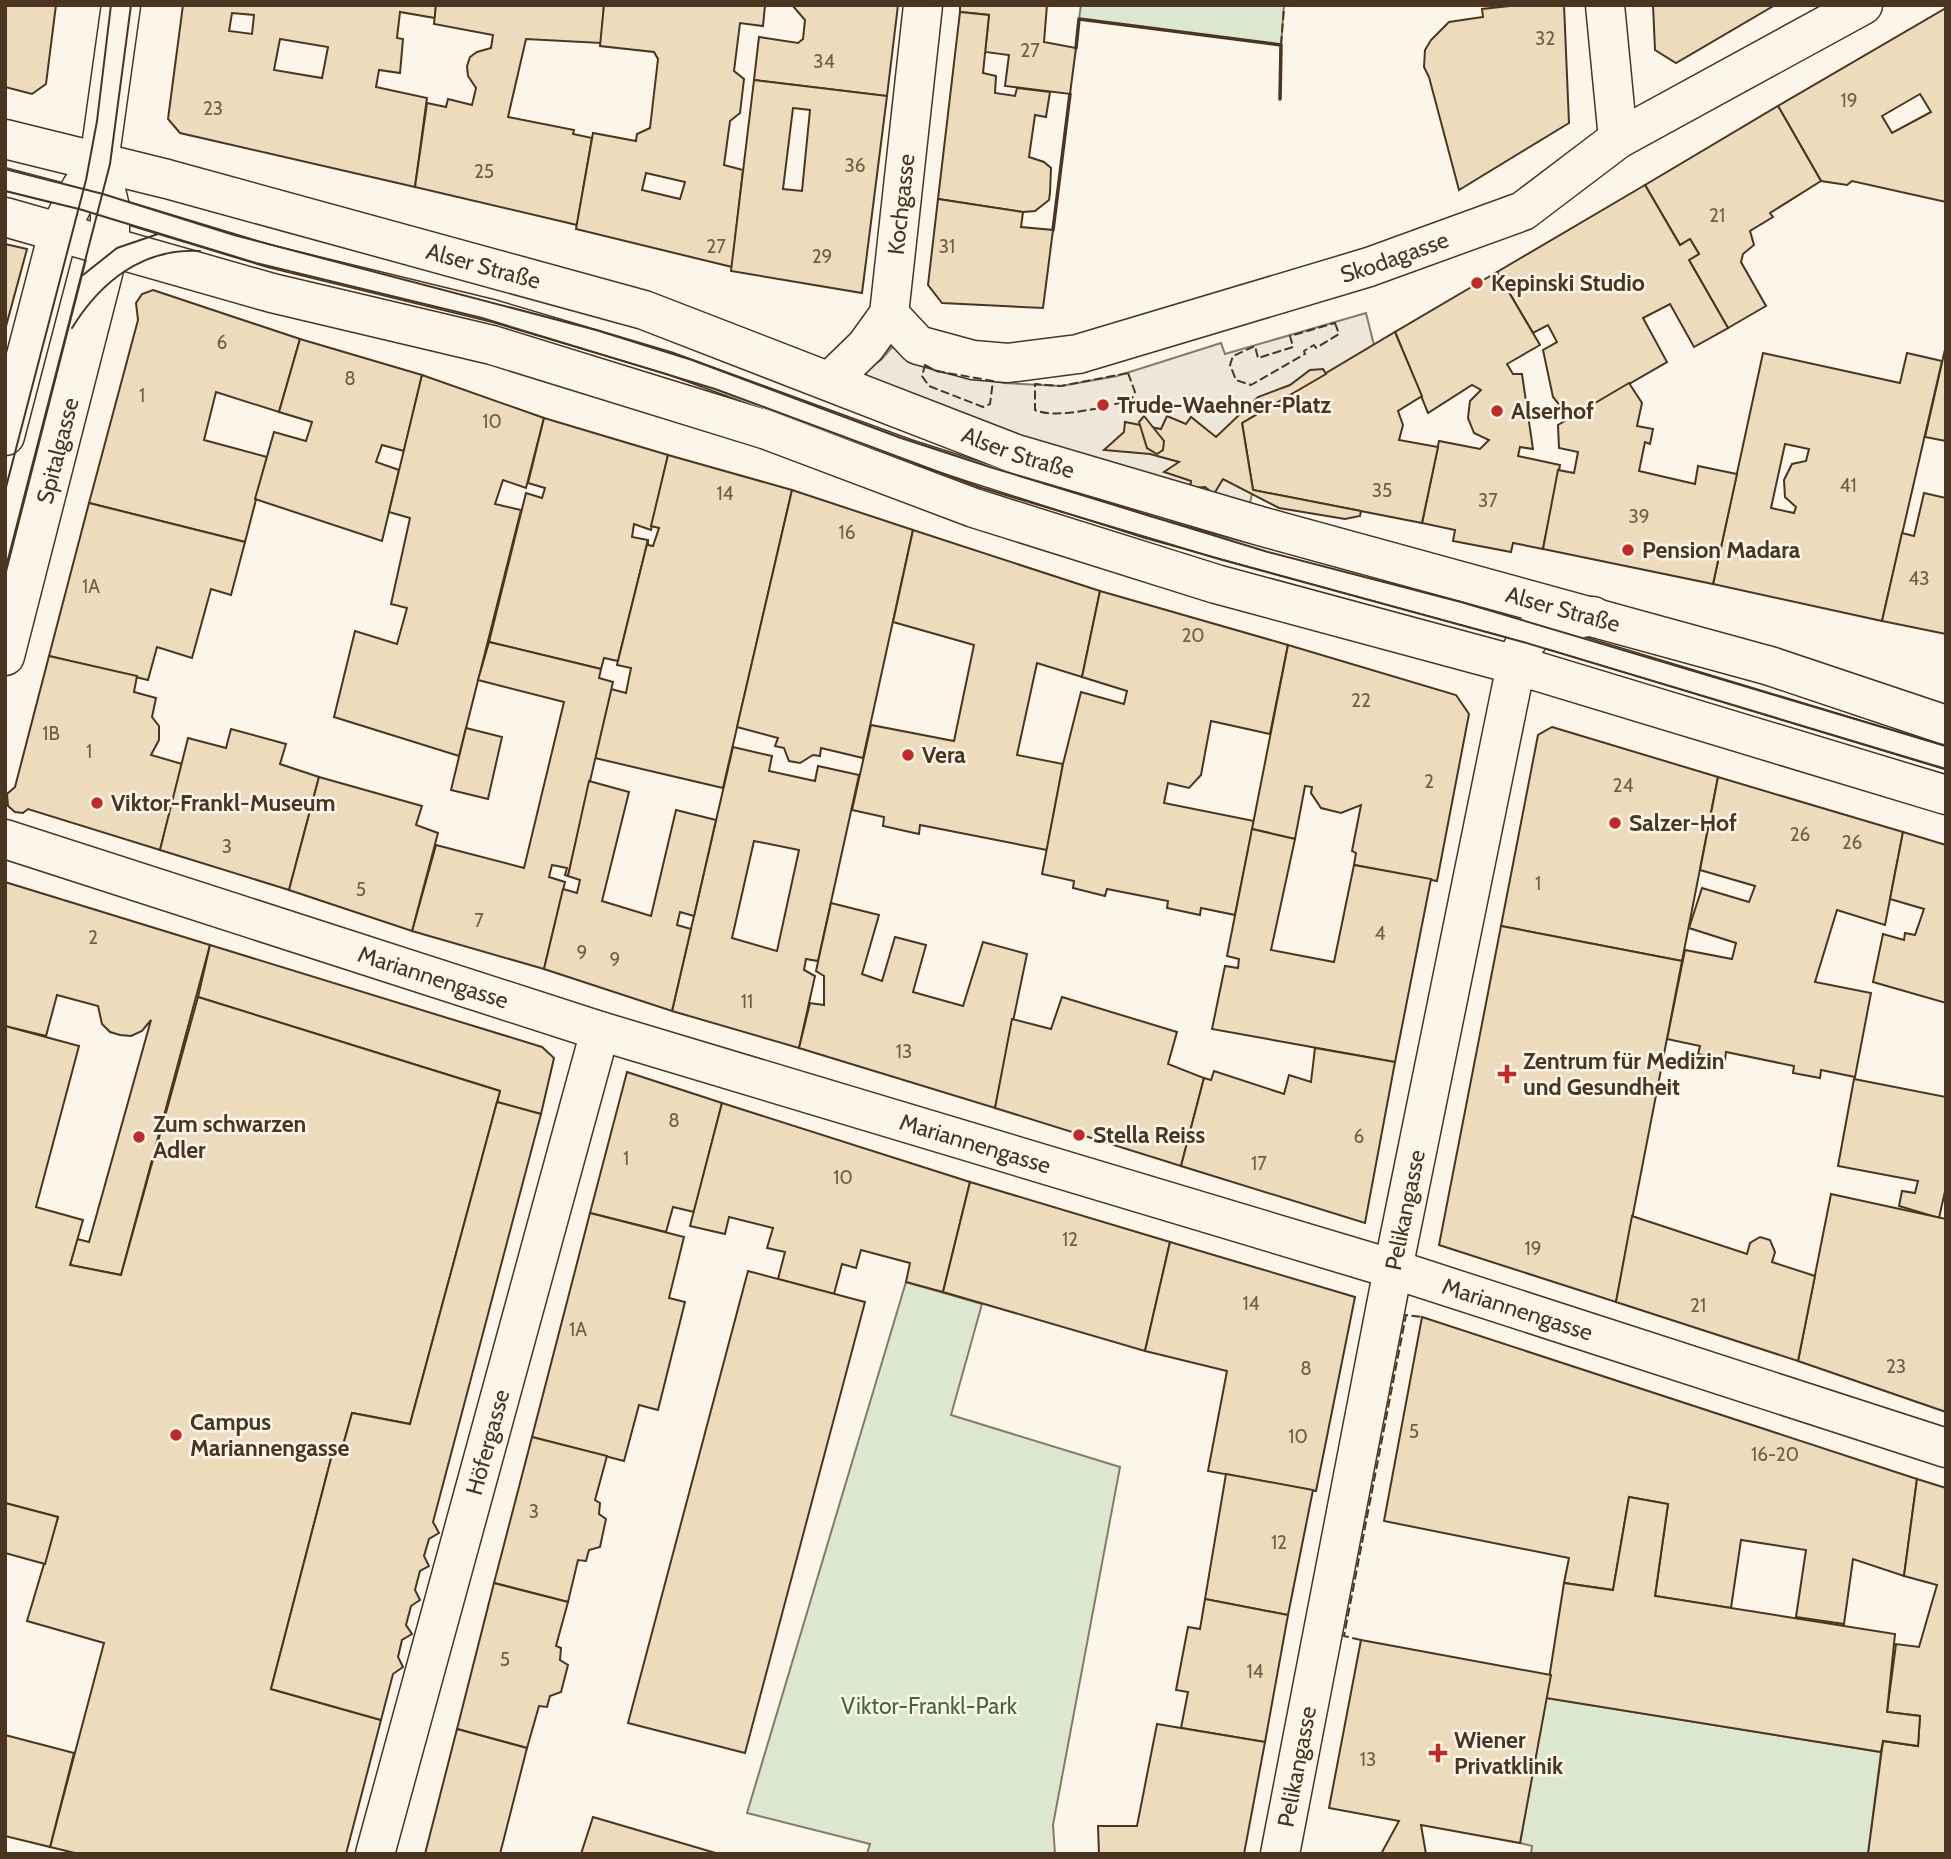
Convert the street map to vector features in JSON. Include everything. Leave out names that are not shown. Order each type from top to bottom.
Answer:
[{"type":"street","points":[[110,246],[92,202],[121,5]]},
{"type":"street","name":"Kochgasse","points":[[889,314],[923,5]]},
{"type":"street","points":[[1605,5],[1618,139]]},
{"type":"street","name":"Skodagasse","points":[[889,314],[918,345],[974,360],[1008,363],[1079,354],[1369,267],[1523,211],[1618,139],[1863,5]]},
{"type":"street","name":"Alser Straße","points":[[5,139],[454,256],[643,310],[1016,453],[1260,526],[1770,666],[1946,725]]},
{"type":"street","points":[[5,436],[58,233],[92,202]]},
{"type":"street","points":[[5,217],[272,293],[492,345],[767,430],[974,509],[1216,584],[1524,649],[1946,795]]},
{"type":"street","name":"Spitalgasse","points":[[5,656],[110,246]]},
{"type":"street","points":[[830,381],[866,345],[889,314]]},
{"type":"street","points":[[1524,649],[1541,626],[1593,616]]},
{"type":"street","name":"Pelikangasse","points":[[1280,1854],[1393,1269],[1524,649]]},
{"type":"street","name":"Mariannengasse","points":[[5,839],[600,1031],[1393,1269],[1946,1448]]},
{"type":"street","name":"Höfergasse","points":[[374,1854],[600,1031]]},
{"type":"lane","points":[[5,179],[92,202],[269,256],[494,311],[642,355],[999,481],[1524,649],[1946,758]]},
{"type":"green space","points":[[1081,5],[1284,5],[1281,45],[1079,19]]},
{"type":"green space","name":"Viktor-Frankl-Park","points":[[906,1282],[982,1304],[951,1415],[1120,1467],[1053,1825],[1055,1854],[867,1854],[870,1844],[747,1813]]},
{"type":"green space","points":[[1546,1698],[1881,1752],[1868,1854],[1531,1854],[1532,1846],[1520,1843]]},
{"type":"shaded area","name":"Trude-Waehner-Platz","points":[[1366,313],[1374,345],[1253,490],[1249,507],[1041,443],[864,377],[864,371],[881,360],[892,347],[936,371],[1004,383],[1061,386],[1117,376],[1221,343],[1225,354]]},
{"type":"building","points":[[5,5],[56,5],[46,84],[32,94],[5,87]]},
{"type":"building","points":[[183,5],[436,5],[435,18],[400,12],[397,38],[403,39],[400,73],[379,70],[376,87],[427,98],[415,187],[180,133],[168,119]],"holes":[[[232,13],[254,15],[252,34],[229,31]],[[280,39],[328,47],[322,78],[274,70]]]},
{"type":"building","points":[[436,5],[604,5],[601,43],[526,39],[508,117],[574,130],[573,134],[592,138],[577,225],[415,187],[427,103],[446,107],[448,99],[472,105],[476,88],[468,76],[467,66],[470,57],[491,48],[493,35],[434,24]]},
{"type":"building","points":[[604,5],[765,5],[763,26],[740,23],[734,71],[744,79],[740,113],[730,121],[724,165],[743,170],[732,267],[576,229],[593,133],[636,141],[637,134],[650,128],[658,59],[654,52],[600,46]],"holes":[[[646,173],[685,182],[680,199],[642,190]]]},
{"type":"building","points":[[792,5],[898,5],[887,96],[754,80],[759,37],[798,43],[803,39],[805,20]]},
{"type":"building","points":[[960,5],[1047,5],[1044,42],[1076,48],[1070,94],[1005,86],[1009,55],[985,52],[989,15],[960,12]]},
{"type":"building","points":[[1519,5],[1564,5],[1569,123],[1459,190],[1424,67],[1425,50],[1449,22],[1483,17],[1482,9]]},
{"type":"building","points":[[1653,5],[1775,5],[1676,63],[1655,50]]},
{"type":"building","points":[[1946,8],[1946,202],[1852,181],[1847,185],[1821,181],[1778,106]],"holes":[[[1920,94],[1931,112],[1892,133],[1882,116]]]},
{"type":"building","points":[[960,12],[989,15],[983,73],[996,76],[995,93],[1015,96],[1017,88],[1050,92],[1046,117],[1035,115],[1029,157],[1044,162],[1051,168],[1049,200],[1035,211],[1023,212],[938,199]]},
{"type":"building","points":[[754,80],[887,96],[862,293],[731,271]],"holes":[[[793,108],[810,110],[802,191],[783,189]]]},
{"type":"building","points":[[1778,106],[1821,181],[1770,213],[1773,217],[1750,231],[1754,245],[1743,254],[1741,262],[1766,306],[1728,328],[1689,260],[1699,254],[1690,239],[1680,245],[1645,185]]},
{"type":"building","points":[[1645,185],[1680,245],[1690,239],[1699,254],[1689,260],[1728,328],[1694,347],[1670,304],[1643,318],[1667,362],[1570,418],[1553,397],[1543,350],[1557,342],[1548,325],[1533,333],[1497,272]]},
{"type":"building","points":[[938,199],[1023,212],[1021,227],[1053,230],[1043,308],[942,303],[928,285]]},
{"type":"building","points":[[5,244],[27,249],[5,330]]},
{"type":"building","name":"Alserhof","points":[[1497,272],[1540,345],[1507,364],[1513,374],[1522,374],[1533,449],[1520,447],[1518,456],[1560,465],[1543,549],[1513,543],[1511,552],[1453,541],[1455,530],[1422,523],[1439,441],[1480,449],[1489,440],[1474,433],[1468,418],[1470,401],[1481,390],[1472,385],[1428,413],[1395,332]]},
{"type":"building","points":[[153,290],[300,339],[279,412],[216,392],[204,440],[267,457],[245,542],[89,503],[138,320],[136,303],[142,294]]},
{"type":"building","points":[[1395,332],[1422,396],[1398,411],[1403,425],[1399,440],[1438,447],[1422,523],[1253,490],[1242,423]]},
{"type":"building","points":[[300,339],[422,375],[404,451],[382,445],[376,462],[399,470],[382,541],[255,499],[274,432],[306,441],[312,422],[279,412]]},
{"type":"building","points":[[1946,345],[1946,441],[1925,437]]},
{"type":"building","points":[[1763,353],[1900,383],[1907,353],[1942,361],[1882,621],[1713,584]],"holes":[[[1785,444],[1809,449],[1806,461],[1792,464],[1784,480],[1785,497],[1796,507],[1794,513],[1771,508]]]},
{"type":"building","points":[[1323,369],[1326,374],[1242,423],[1253,490],[1361,511],[1360,516],[1345,519],[1279,508],[1223,479],[1214,494],[1205,487],[1190,488],[1191,481],[1164,472],[1179,462],[1150,454],[1104,450],[1124,432],[1125,422],[1161,429],[1167,416],[1186,424],[1191,417],[1216,437],[1258,397],[1290,385],[1310,370]]},
{"type":"building","points":[[422,375],[544,418],[526,488],[503,480],[495,504],[521,510],[459,756],[334,717],[355,631],[397,644],[407,608],[391,604],[410,518],[389,512]]},
{"type":"building","points":[[1629,383],[1642,403],[1637,426],[1653,429],[1650,444],[1645,442],[1639,471],[1695,484],[1698,466],[1737,474],[1713,584],[1543,549],[1558,470],[1574,473],[1578,452],[1559,448],[1558,425]]},
{"type":"building","points":[[1144,416],[1164,441],[1163,450],[1157,454],[1147,448],[1139,422]]},
{"type":"building","points":[[544,418],[668,455],[651,530],[634,524],[632,537],[648,540],[618,661],[604,658],[601,669],[489,642],[526,493],[542,498],[545,488],[528,483]]},
{"type":"building","points":[[668,455],[792,490],[723,788],[595,758],[611,689],[626,693],[631,668],[617,665],[648,540],[648,545],[653,546],[659,528],[651,526]]},
{"type":"building","points":[[792,490],[913,530],[863,758],[821,748],[820,756],[813,755],[800,763],[789,761],[784,748],[775,746],[778,738],[737,727]]},
{"type":"building","points":[[1924,493],[1946,498],[1946,634],[1882,621],[1902,533],[1914,536]]},
{"type":"building","points":[[89,503],[245,542],[231,595],[211,589],[192,658],[157,647],[148,680],[49,656]]},
{"type":"building","points":[[913,530],[1100,591],[1082,677],[1037,663],[1017,755],[1063,764],[1047,850],[920,825],[919,834],[883,826],[884,817],[852,810],[871,725],[954,741],[974,645],[893,622]]},
{"type":"building","points":[[1100,591],[1288,645],[1270,734],[1211,721],[1201,775],[1189,788],[1168,783],[1164,803],[1254,821],[1235,915],[1201,908],[1200,915],[1167,908],[1168,901],[1107,889],[1105,896],[1073,888],[1074,881],[1042,874],[1063,764],[1081,692],[1124,704],[1127,691],[1082,677]]},
{"type":"building","points":[[489,642],[601,669],[599,678],[613,682],[568,876],[565,875],[567,868],[552,865],[549,877],[565,882],[544,969],[412,931],[436,845],[524,868],[564,702],[478,680]]},
{"type":"building","points":[[1288,645],[1456,695],[1469,714],[1437,881],[1354,865],[1356,853],[1352,851],[1361,805],[1341,813],[1321,808],[1311,793],[1312,787],[1305,786],[1295,839],[1252,829]]},
{"type":"building","points":[[49,656],[137,676],[134,692],[156,698],[152,717],[159,726],[159,740],[151,755],[182,764],[160,850],[28,809],[23,813],[15,812],[8,806],[7,794],[15,787]]},
{"type":"building","name":"Salzer-Hof","points":[[1552,727],[1718,777],[1682,961],[1501,926],[1538,735]]},
{"type":"building","points":[[466,728],[502,737],[488,799],[451,790]]},
{"type":"building","points":[[231,729],[286,744],[280,764],[319,777],[289,890],[160,850],[188,738],[226,748]]},
{"type":"building","points":[[733,747],[772,756],[769,771],[815,781],[818,766],[859,775],[818,961],[806,959],[804,970],[815,976],[799,1048],[672,1011]],"holes":[[[754,841],[799,850],[777,951],[732,938]]]},
{"type":"building","points":[[319,777],[422,806],[416,825],[438,833],[412,931],[289,890]]},
{"type":"building","points":[[1718,777],[1903,832],[1885,925],[1837,910],[1815,982],[1871,993],[1855,1077],[1821,1070],[1820,1078],[1793,1073],[1794,1066],[1726,1052],[1725,1060],[1698,1054],[1700,1046],[1667,1039],[1685,950],[1732,959],[1736,943],[1689,928],[1702,888],[1749,902],[1755,886],[1700,870]]},
{"type":"building","points":[[589,781],[629,792],[602,901],[651,916],[676,810],[716,820],[694,916],[680,912],[677,925],[691,929],[672,1011],[544,969],[563,889],[577,893],[580,880],[568,876]]},
{"type":"building","points":[[1252,829],[1295,839],[1271,950],[1334,962],[1354,865],[1431,879],[1395,1062],[1212,1029],[1225,966],[1238,968],[1239,959],[1227,956]]},
{"type":"building","points":[[1903,832],[1946,845],[1946,1003],[1873,982],[1883,934],[1904,940],[1905,933],[1915,935],[1924,909],[1890,899]]},
{"type":"building","name":"Zum schwarzen Adler","points":[[5,882],[210,945],[121,1275],[70,1265],[77,1239],[89,1242],[151,1020],[142,1031],[131,1036],[120,1035],[110,1032],[102,1024],[98,1006],[57,995],[46,1036],[5,1026]]},
{"type":"building","points":[[831,903],[879,915],[862,974],[882,981],[895,937],[926,945],[913,992],[963,1006],[983,942],[1027,954],[995,1108],[799,1048],[810,1003],[824,1005],[824,976],[816,971]]},
{"type":"building","points":[[1501,926],[1682,961],[1616,1302],[1439,1245]]},
{"type":"building","points":[[210,945],[542,1047],[554,1058],[541,1114],[497,1102],[500,1091],[198,997]]},
{"type":"building","name":"Campus Mariannengasse","points":[[198,997],[500,1091],[410,1424],[352,1413],[342,1449],[334,1447],[271,1689],[381,1720],[346,1854],[79,1854],[50,1847],[104,1643],[27,1621],[58,1517],[5,1503],[5,1026],[79,1046],[36,1207],[83,1220],[70,1265],[121,1275]]},
{"type":"building","points":[[1062,997],[1177,1032],[1168,1064],[1204,1078],[1181,1166],[995,1108],[1012,1019],[1051,1029]]},
{"type":"building","points":[[1315,1048],[1395,1062],[1365,1223],[1181,1166],[1204,1078],[1211,1080],[1214,1071],[1284,1094],[1289,1075],[1311,1082]]},
{"type":"building","points":[[627,1072],[722,1103],[694,1212],[673,1207],[666,1232],[590,1213]]},
{"type":"building","points":[[1854,1079],[1946,1097],[1946,1187],[1939,1218],[1899,1206],[1902,1191],[1915,1193],[1918,1181],[1838,1166]]},
{"type":"building","points":[[497,1102],[541,1114],[433,1522],[439,1533],[429,1539],[424,1556],[429,1566],[420,1571],[415,1590],[420,1600],[411,1606],[406,1625],[412,1634],[402,1640],[398,1657],[403,1667],[393,1674],[381,1720],[271,1689],[334,1447],[342,1449],[352,1413],[410,1424]]},
{"type":"building","points":[[722,1103],[970,1182],[943,1292],[906,1282],[910,1263],[861,1250],[856,1268],[842,1264],[834,1294],[778,1279],[785,1252],[767,1248],[773,1228],[729,1217],[725,1234],[690,1226]]},
{"type":"building","points":[[970,1182],[1170,1242],[1145,1351],[943,1292]]},
{"type":"building","points":[[1831,1194],[1946,1219],[1946,1412],[1798,1361]]},
{"type":"building","points":[[590,1213],[684,1237],[669,1298],[685,1302],[658,1410],[639,1405],[624,1461],[532,1437]]},
{"type":"building","points":[[1632,1216],[1747,1254],[1750,1243],[1760,1237],[1770,1240],[1775,1252],[1772,1262],[1815,1276],[1798,1361],[1616,1302]]},
{"type":"building","points":[[1170,1242],[1355,1297],[1316,1491],[1208,1471],[1227,1371],[1145,1351]]},
{"type":"building","points":[[748,1271],[865,1302],[745,1753],[628,1723]]},
{"type":"building","points":[[1422,1317],[1917,1479],[1904,1576],[1853,1559],[1844,1624],[1796,1617],[1806,1550],[1741,1540],[1731,1608],[1655,1596],[1668,1504],[1629,1497],[1613,1590],[1564,1583],[1569,1558],[1384,1521]]},
{"type":"building","points":[[532,1437],[607,1456],[595,1500],[600,1503],[599,1514],[606,1519],[600,1547],[589,1550],[586,1561],[578,1560],[568,1602],[494,1583]]},
{"type":"building","points":[[1226,1474],[1313,1490],[1288,1615],[1205,1599]]},
{"type":"building","points":[[1917,1479],[1946,1488],[1946,1854],[1868,1854],[1883,1741],[1918,1746],[1920,1716],[1887,1712],[1896,1644],[1919,1647],[1937,1585],[1904,1576]]},
{"type":"building","points":[[1629,1497],[1668,1504],[1655,1596],[1895,1634],[1887,1712],[1920,1716],[1918,1746],[1883,1741],[1881,1752],[1546,1698],[1564,1583],[1613,1590]]},
{"type":"building","points":[[5,1503],[58,1517],[45,1564],[5,1553]]},
{"type":"building","points":[[494,1583],[568,1602],[556,1646],[561,1648],[560,1660],[568,1665],[561,1692],[550,1696],[547,1707],[539,1706],[527,1748],[457,1729]]},
{"type":"building","points":[[1205,1599],[1288,1615],[1265,1742],[1181,1728],[1188,1692],[1176,1690],[1188,1627],[1200,1629]]},
{"type":"building","name":"Wiener Privatklinik","points":[[1361,1640],[1551,1675],[1520,1843],[1421,1825],[1426,1854],[1381,1854],[1399,1821],[1329,1808]]},
{"type":"building","points":[[1157,1724],[1265,1742],[1244,1854],[1099,1854],[1098,1826],[1137,1826]]},
{"type":"building","points":[[457,1729],[527,1748],[500,1854],[425,1854]]},
{"type":"building","points":[[5,1735],[74,1753],[50,1847],[5,1836]]},
{"type":"building","points":[[593,1817],[719,1854],[581,1854]]},
{"type":"tram line","points":[[5,491],[86,180],[97,121],[111,5]]},
{"type":"tram line","points":[[5,571],[110,164],[131,5]]},
{"type":"tram line","points":[[5,169],[103,194],[234,235],[596,330],[692,360],[901,438],[990,467],[1268,552],[1461,602],[1946,746]]},
{"type":"tram line","points":[[5,191],[79,209],[256,263],[482,318],[715,389],[982,488],[1219,559],[1523,642],[1946,769]]},
{"type":"tram line","points":[[83,275],[117,248],[158,234]]},
{"type":"tram line","points":[[72,328],[96,296],[125,271],[160,255],[200,251]]},
{"type":"fence","points":[[1281,45],[1284,8]]},
{"type":"fence","points":[[1335,323],[1339,334],[1316,348],[1314,345],[1304,351],[1305,354],[1251,385],[1236,380],[1230,365],[1233,356],[1255,346],[1258,358],[1293,347],[1290,336],[1335,323]]},
{"type":"fence","points":[[925,365],[936,371],[993,381],[990,404],[983,407],[929,386],[922,376],[925,365]]},
{"type":"fence","points":[[1128,373],[1135,392],[1131,400],[1069,413],[1044,413],[1035,410],[1035,384],[1061,386],[1128,373]]},
{"type":"fence","points":[[1361,1640],[1344,1636],[1406,1315],[1422,1317]]},
{"type":"wall","points":[[1076,48],[1079,19],[1281,45],[1280,99]]},
{"type":"wall","points":[[1053,230],[1070,94]]},
{"type":"place","name":"Kepinski Studio","points":[[1477,283]]},
{"type":"place","name":"Trude-Waehner-Platz","points":[[1103,405]]},
{"type":"place","name":"Alserhof","points":[[1497,411]]},
{"type":"place","name":"Pension Madara","points":[[1628,550]]},
{"type":"place","name":"Vera","points":[[908,755]]},
{"type":"place","name":"Viktor-Frankl-Museum","points":[[97,803]]},
{"type":"place","name":"Salzer-Hof","points":[[1615,823]]},
{"type":"place","name":"Zentrum für Medizin und Gesundheit","points":[[1507,1074]]},
{"type":"place","name":"Stella Reiss","points":[[1079,1135]]},
{"type":"place","name":"Zum schwarzen Adler","points":[[139,1137]]},
{"type":"place","name":"Campus Mariannengasse","points":[[176,1435]]},
{"type":"place","name":"Wiener Privatklinik","points":[[1438,1753]]}]
